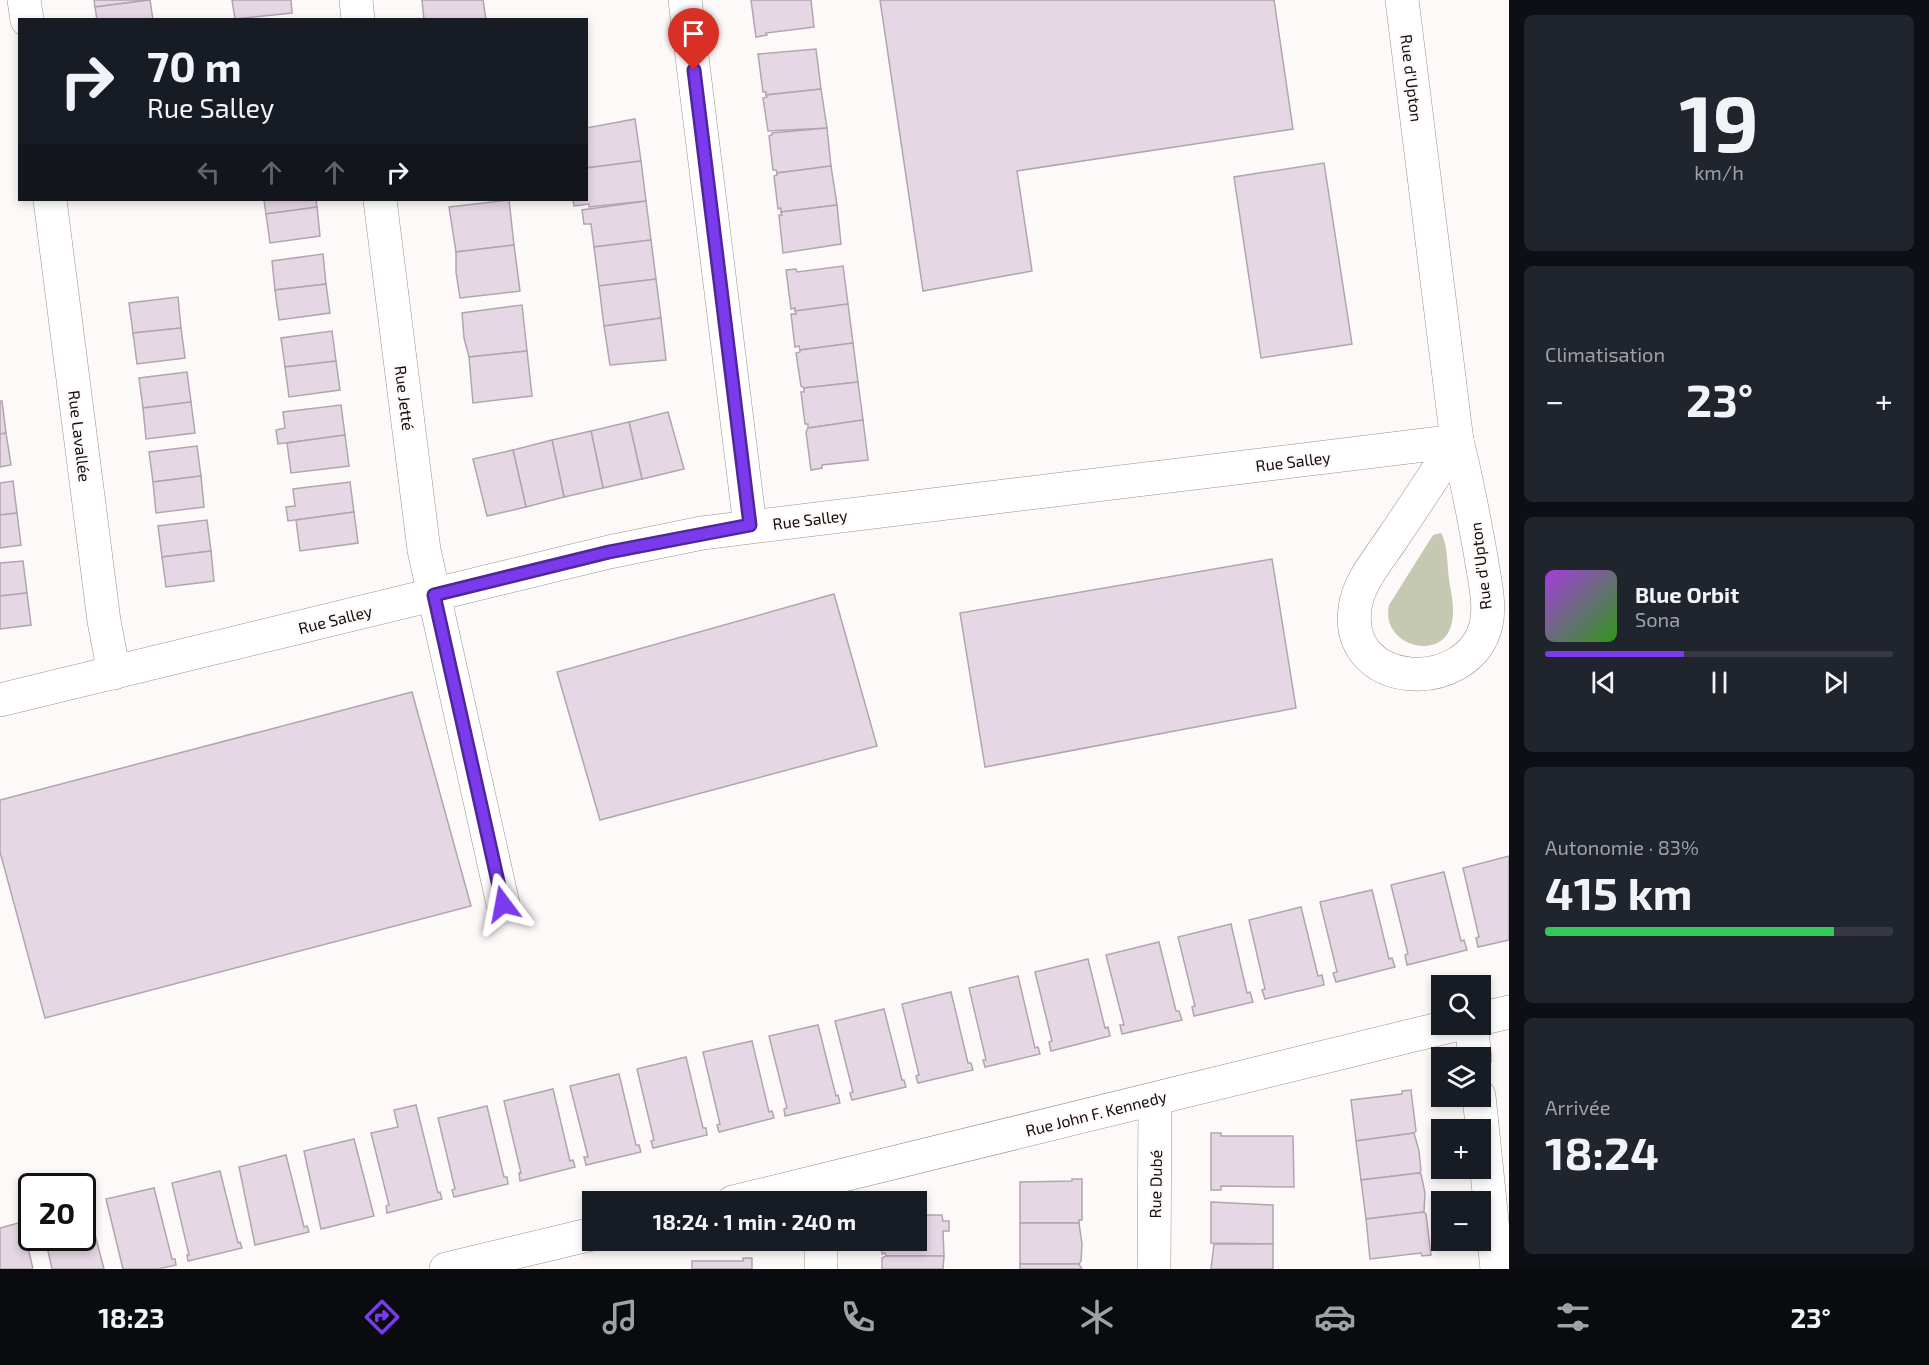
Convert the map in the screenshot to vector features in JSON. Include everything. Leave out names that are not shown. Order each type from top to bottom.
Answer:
[{"type":"street","points":[[24,0],[27,18]]},
{"type":"street","points":[[356,0],[358,18]]},
{"type":"street","points":[[685,0],[750,525]]},
{"type":"street","name":"Rue d'Upton","points":[[1402,0],[1457,441],[1498,595],[1476,647],[1466,658],[1442,670],[1422,674],[1393,671],[1370,659],[1357,637],[1355,606],[1368,576],[1457,441]]},
{"type":"street","name":"Rue Lavallée","points":[[50,201],[104,621],[114,673]]},
{"type":"street","name":"Rue Jetté","points":[[380,201],[424,550],[503,904]]},
{"type":"street","name":"Rue Salley","points":[[0,700],[609,552],[750,525],[1457,441]]},
{"type":"street","points":[[1491,1016],[1509,1012]]},
{"type":"street","name":"Rue John F. Kennedy","points":[[821,1191],[1155,1099],[1431,1031]]},
{"type":"street","name":"Rue Dubé","points":[[1154,1269],[1155,1099]]},
{"type":"street","points":[[1480,1107],[1497,1269]]},
{"type":"street","points":[[446,1269],[488,1264],[582,1237]]},
{"type":"street","points":[[821,1251],[821,1269]]},
{"type":"green space","points":[[1441,533],[1446,549],[1453,602],[1451,626],[1445,637],[1436,644],[1425,646],[1413,644],[1402,639],[1393,631],[1389,619],[1389,605],[1433,535]]},
{"type":"building","points":[[94,0],[150,0],[95,7]]},
{"type":"building","points":[[150,0],[153,18],[97,18],[95,7]]},
{"type":"building","points":[[232,0],[291,0],[292,13],[235,18]]},
{"type":"building","points":[[422,0],[483,0],[486,18],[424,18]]},
{"type":"building","points":[[751,0],[811,0],[814,27],[766,33],[767,35],[756,37]]},
{"type":"building","points":[[880,0],[1274,0],[1293,129],[1017,171],[1032,271],[923,291]]},
{"type":"building","points":[[816,49],[821,89],[766,95],[766,92],[763,92],[758,54]]},
{"type":"building","points":[[821,89],[827,128],[768,131],[763,98],[767,97],[766,95]]},
{"type":"building","points":[[635,119],[641,161],[588,168],[588,128]]},
{"type":"building","points":[[827,128],[831,166],[777,173],[773,170],[769,136],[772,133]]},
{"type":"building","points":[[641,161],[646,201],[589,207],[589,204],[574,206],[573,201],[588,201],[588,168]]},
{"type":"building","points":[[1324,163],[1352,344],[1261,358],[1234,177]]},
{"type":"building","points":[[831,166],[837,205],[781,212],[781,208],[778,209],[774,176],[777,173]]},
{"type":"building","points":[[264,201],[316,201],[317,207],[266,214]]},
{"type":"building","points":[[509,201],[514,245],[456,252],[449,207]]},
{"type":"building","points":[[646,201],[651,240],[594,247],[591,224],[584,224],[582,210]]},
{"type":"building","points":[[837,205],[841,244],[783,253],[779,215],[782,215],[781,212]]},
{"type":"building","points":[[317,207],[320,236],[270,243],[266,214]]},
{"type":"building","points":[[651,240],[656,279],[599,286],[594,247]]},
{"type":"building","points":[[514,245],[520,291],[460,298],[456,252]]},
{"type":"building","points":[[323,254],[326,284],[275,290],[272,261]]},
{"type":"building","points":[[843,266],[848,304],[795,311],[795,308],[791,309],[786,270],[796,269],[797,272]]},
{"type":"building","points":[[656,279],[661,318],[604,326],[599,286]]},
{"type":"building","points":[[326,284],[330,313],[279,320],[275,290]]},
{"type":"building","points":[[178,297],[181,328],[133,333],[129,303]]},
{"type":"building","points":[[848,304],[853,343],[800,350],[799,346],[795,347],[791,314],[796,314],[795,311]]},
{"type":"building","points":[[522,305],[527,351],[469,357],[464,338],[462,313]]},
{"type":"building","points":[[661,318],[666,360],[610,365],[604,326]]},
{"type":"building","points":[[181,328],[185,358],[137,364],[133,333]]},
{"type":"building","points":[[332,331],[336,361],[285,367],[281,338]]},
{"type":"building","points":[[853,343],[858,382],[804,388],[801,386],[796,353],[800,350]]},
{"type":"building","points":[[527,351],[532,396],[473,403],[469,357]]},
{"type":"building","points":[[336,361],[340,390],[289,397],[285,367]]},
{"type":"building","points":[[187,372],[191,402],[143,408],[139,378]]},
{"type":"building","points":[[858,382],[863,420],[808,428],[808,424],[805,424],[801,392],[804,392],[804,388]]},
{"type":"building","points":[[0,401],[2,401],[6,433],[0,434]]},
{"type":"building","points":[[191,402],[195,433],[146,439],[143,408]]},
{"type":"building","points":[[341,405],[345,435],[278,444],[276,430],[285,428],[283,412]]},
{"type":"building","points":[[668,412],[684,469],[642,479],[629,422]]},
{"type":"building","points":[[863,420],[868,460],[822,465],[822,468],[811,470],[806,432],[808,428]]},
{"type":"building","points":[[629,422],[642,479],[603,488],[591,431]]},
{"type":"building","points":[[591,431],[603,488],[564,497],[552,440]]},
{"type":"building","points":[[6,433],[11,465],[0,467],[0,434]]},
{"type":"building","points":[[345,435],[349,466],[291,473],[287,443]]},
{"type":"building","points":[[552,440],[564,497],[526,507],[513,450]]},
{"type":"building","points":[[197,446],[201,476],[153,482],[149,452]]},
{"type":"building","points":[[513,450],[526,507],[487,516],[473,459]]},
{"type":"building","points":[[201,476],[204,507],[156,513],[153,482]]},
{"type":"building","points":[[13,481],[17,513],[0,515],[0,483]]},
{"type":"building","points":[[350,482],[354,512],[288,521],[286,507],[295,506],[293,489]]},
{"type":"building","points":[[354,512],[358,543],[300,551],[296,520]]},
{"type":"building","points":[[17,513],[21,545],[0,548],[0,515]]},
{"type":"building","points":[[207,520],[211,551],[162,557],[158,526]]},
{"type":"building","points":[[211,551],[214,581],[166,587],[162,557]]},
{"type":"building","points":[[1272,559],[1296,708],[985,767],[960,613]]},
{"type":"building","points":[[23,561],[27,593],[0,596],[0,563]]},
{"type":"building","points":[[27,593],[31,625],[0,629],[0,596]]},
{"type":"building","points":[[834,594],[877,746],[600,820],[557,672]]},
{"type":"building","points":[[412,692],[471,906],[45,1018],[0,852],[0,800]]},
{"type":"building","points":[[1509,856],[1509,940],[1478,947],[1476,938],[1479,937],[1463,868]]},
{"type":"building","points":[[1444,872],[1461,941],[1464,940],[1467,950],[1407,965],[1405,955],[1408,954],[1391,885]]},
{"type":"building","points":[[1372,890],[1389,959],[1392,958],[1395,967],[1336,982],[1333,973],[1337,972],[1320,902]]},
{"type":"building","points":[[1301,907],[1318,976],[1322,975],[1324,985],[1265,999],[1262,990],[1265,989],[1249,920]]},
{"type":"building","points":[[1231,924],[1247,993],[1250,992],[1253,1002],[1194,1016],[1192,1007],[1195,1006],[1178,937]]},
{"type":"building","points":[[1159,942],[1176,1011],[1179,1011],[1182,1020],[1122,1034],[1120,1025],[1124,1025],[1106,955]]},
{"type":"building","points":[[1088,959],[1105,1028],[1108,1027],[1110,1036],[1051,1051],[1049,1042],[1052,1041],[1035,972]]},
{"type":"building","points":[[1018,976],[1035,1048],[1038,1047],[1040,1054],[985,1067],[983,1060],[986,1060],[969,988]]},
{"type":"building","points":[[951,992],[968,1063],[971,1063],[973,1070],[918,1083],[916,1076],[919,1075],[902,1004]]},
{"type":"building","points":[[884,1009],[902,1080],[906,1087],[852,1100],[850,1093],[853,1092],[835,1021]]},
{"type":"building","points":[[818,1025],[836,1096],[838,1095],[840,1103],[785,1116],[784,1109],[787,1108],[769,1036]]},
{"type":"building","points":[[752,1041],[769,1112],[772,1111],[774,1118],[719,1132],[717,1125],[720,1124],[703,1052]]},
{"type":"building","points":[[686,1057],[703,1128],[706,1128],[707,1135],[653,1148],[651,1141],[654,1140],[637,1069]]},
{"type":"building","points":[[619,1074],[636,1145],[639,1145],[641,1152],[586,1165],[584,1157],[588,1157],[570,1086]]},
{"type":"building","points":[[553,1089],[570,1161],[573,1160],[575,1167],[520,1181],[519,1173],[521,1173],[504,1101]]},
{"type":"building","points":[[1411,1090],[1416,1131],[1414,1133],[1356,1141],[1351,1100],[1402,1094],[1402,1091]]},
{"type":"building","points":[[416,1105],[438,1193],[440,1192],[442,1199],[387,1213],[386,1206],[389,1205],[371,1133],[398,1127],[394,1110]]},
{"type":"building","points":[[487,1106],[504,1177],[507,1177],[508,1184],[454,1197],[452,1190],[455,1189],[438,1118]]},
{"type":"building","points":[[1211,1133],[1221,1133],[1221,1136],[1293,1136],[1294,1187],[1221,1186],[1221,1190],[1211,1190]]},
{"type":"building","points":[[1414,1133],[1419,1151],[1421,1171],[1419,1173],[1361,1180],[1356,1141]]},
{"type":"building","points":[[354,1139],[374,1216],[321,1229],[304,1151]]},
{"type":"building","points":[[286,1155],[304,1227],[307,1226],[309,1232],[255,1245],[239,1167]]},
{"type":"building","points":[[220,1171],[238,1243],[240,1242],[242,1248],[188,1261],[187,1255],[189,1255],[172,1183]]},
{"type":"building","points":[[1419,1173],[1425,1193],[1424,1212],[1366,1219],[1361,1180]]},
{"type":"building","points":[[1072,1179],[1082,1179],[1082,1220],[1079,1220],[1079,1223],[1020,1223],[1020,1182],[1072,1181]]},
{"type":"building","points":[[154,1188],[172,1259],[175,1259],[176,1265],[158,1269],[123,1269],[106,1199]]},
{"type":"building","points":[[1211,1202],[1273,1205],[1273,1244],[1211,1243]]},
{"type":"building","points":[[1424,1212],[1431,1255],[1422,1256],[1421,1253],[1370,1259],[1366,1219]]},
{"type":"building","points":[[927,1215],[942,1215],[943,1221],[949,1221],[949,1231],[943,1231],[944,1256],[886,1256],[885,1253],[882,1254],[882,1251],[927,1251]]},
{"type":"building","points":[[18,1223],[18,1251],[29,1251],[33,1269],[0,1269],[0,1228]]},
{"type":"building","points":[[1020,1223],[1079,1223],[1082,1244],[1081,1261],[1079,1264],[1020,1264]]},
{"type":"building","points":[[96,1238],[104,1269],[52,1269],[48,1251],[96,1251]]},
{"type":"building","points":[[1214,1244],[1273,1244],[1273,1269],[1211,1269]]},
{"type":"building","points":[[886,1256],[944,1256],[943,1269],[882,1269],[882,1258]]},
{"type":"building","points":[[743,1258],[752,1258],[752,1269],[692,1269],[692,1261],[743,1261]]},
{"type":"building","points":[[1020,1264],[1079,1264],[1082,1269],[1020,1269]]},
{"type":"route","points":[[503,904],[434,595],[609,552],[750,525],[694,70]]}]
